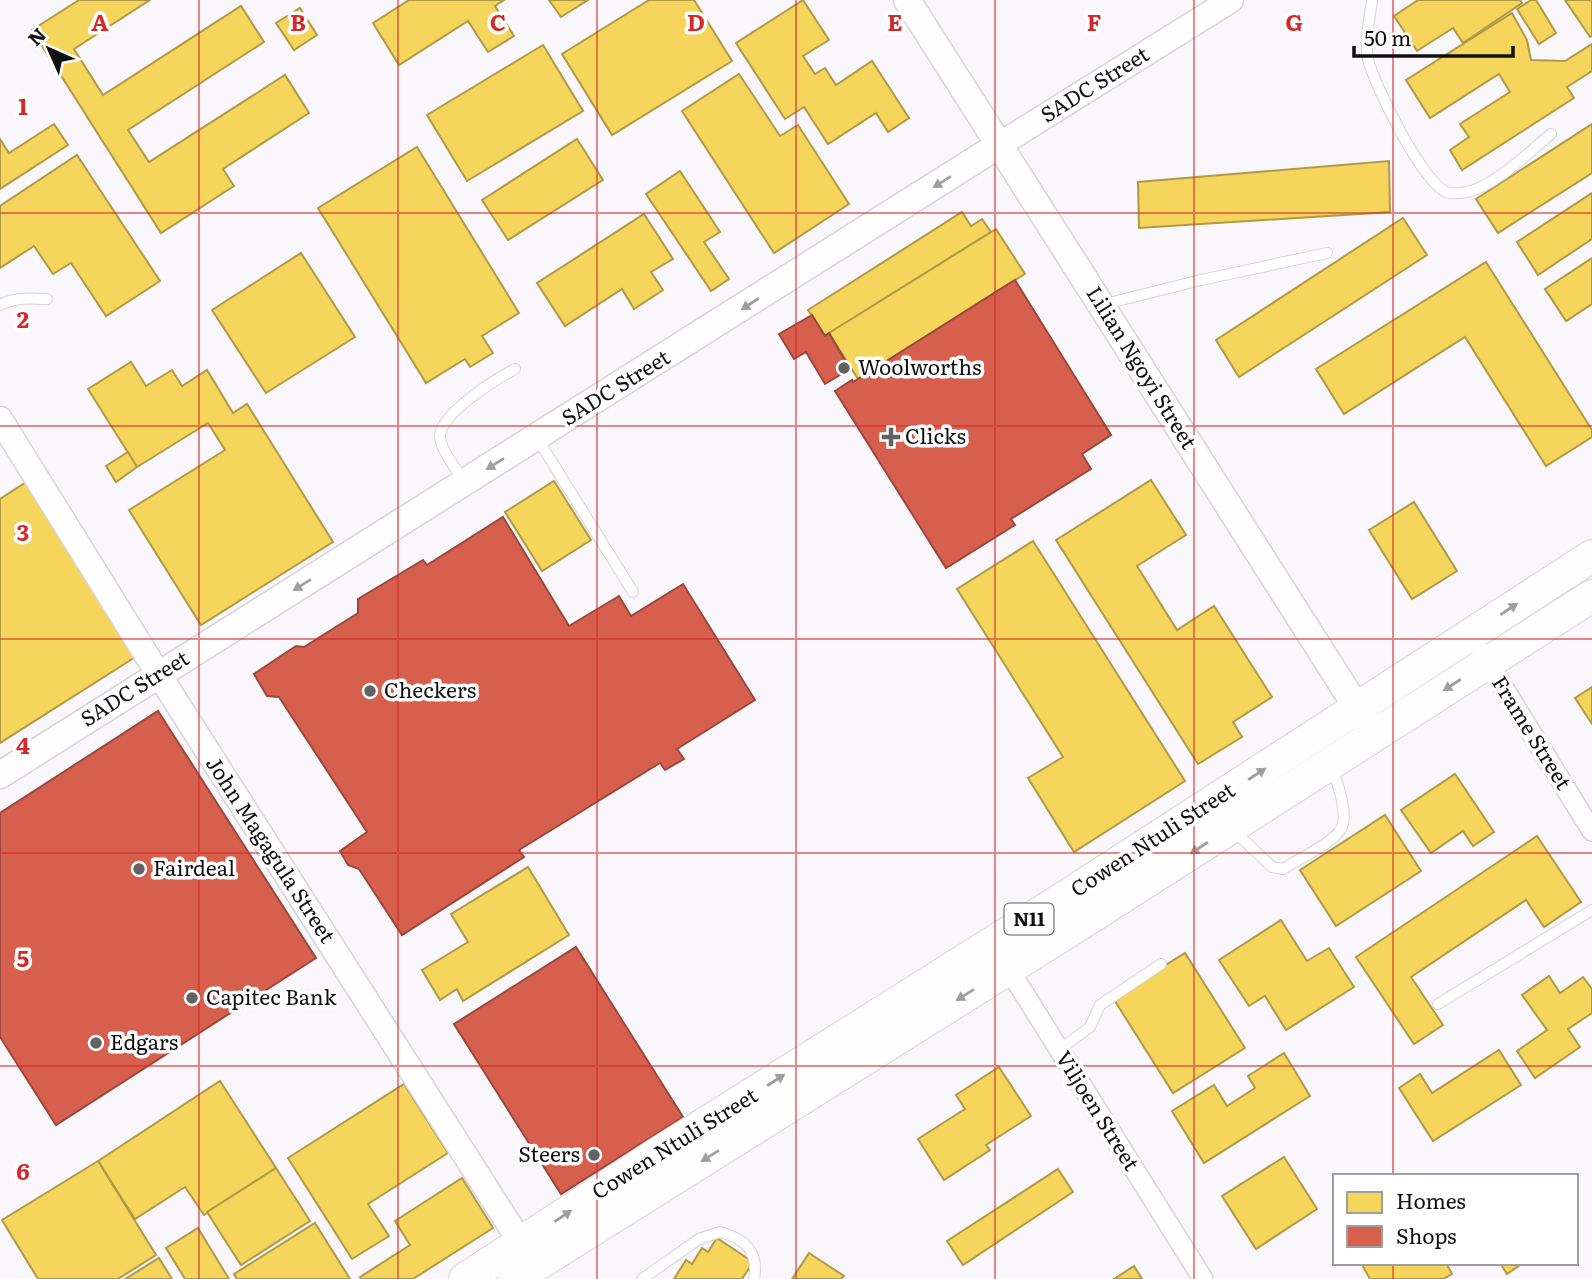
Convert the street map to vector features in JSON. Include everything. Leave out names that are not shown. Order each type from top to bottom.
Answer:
[{"type":"highway","name":"Cowen Ntuli Street","points":[[529,1267],[657,1154],[1357,709],[1592,556]]},
{"type":"highway","name":"Cowen Ntuli Street","points":[[465,1279],[529,1267],[1008,969],[1592,596]]},
{"type":"main road","name":"Lilian Ngoyi Street","points":[[907,0],[1374,735]]},
{"type":"main road","name":"SADC Street","points":[[0,775],[999,145]]},
{"type":"street","name":"SADC Street","points":[[999,145],[1231,0]]},
{"type":"street","name":"John Magagula Street","points":[[0,419],[529,1267]]},
{"type":"street","name":"Frame Street","points":[[1471,635],[1592,831]]},
{"type":"street","name":"Viljoen Street","points":[[992,942],[1203,1279]]},
{"type":"lane","points":[[1372,0],[1367,57],[1374,81],[1402,135],[1436,183],[1447,192],[1467,192],[1486,185],[1551,134]]},
{"type":"lane","points":[[1101,305],[1327,253]]},
{"type":"lane","points":[[0,304],[29,298],[47,299]]},
{"type":"lane","points":[[465,483],[441,443],[442,429],[468,399],[515,369]]},
{"type":"lane","points":[[537,438],[633,592]]},
{"type":"lane","points":[[1230,827],[1272,867],[1283,869],[1335,836],[1342,827],[1342,800],[1331,763]]},
{"type":"lane","points":[[1438,1004],[1592,910]]},
{"type":"lane","points":[[1059,1050],[1090,1027],[1100,1004],[1161,964]]},
{"type":"lane","points":[[642,1279],[699,1239],[720,1232],[742,1241],[754,1254],[754,1279]]},
{"type":"building: Homes","points":[[79,0],[150,0],[74,49],[103,95],[241,6],[264,42],[128,130],[149,162],[285,75],[309,113],[223,169],[234,186],[161,233],[32,30]]},
{"type":"building: Homes","points":[[409,0],[504,0],[495,6],[514,36],[488,52],[468,21],[399,65],[373,23]]},
{"type":"building: Homes","points":[[549,0],[588,0],[561,17]]},
{"type":"building: Homes","points":[[649,0],[694,0],[732,61],[612,135],[562,54]]},
{"type":"building: Homes","points":[[803,0],[829,40],[803,56],[815,74],[825,68],[836,85],[872,61],[909,118],[888,132],[876,113],[828,144],[804,107],[785,119],[736,43]]},
{"type":"building: Homes","points":[[1418,0],[1520,0],[1522,3],[1463,43],[1453,28],[1417,51],[1394,16]]},
{"type":"building: Homes","points":[[1531,0],[1536,0],[1556,33],[1539,44],[1517,9]]},
{"type":"building: Homes","points":[[1565,0],[1592,0],[1590,37]]},
{"type":"building: Homes","points":[[300,8],[317,35],[294,50],[276,23]]},
{"type":"building: Homes","points":[[1512,13],[1527,40],[1531,60],[1565,61],[1592,44],[1592,71],[1567,87],[1574,98],[1462,170],[1450,150],[1469,137],[1460,124],[1510,92],[1499,74],[1430,118],[1406,80]]},
{"type":"building: Homes","points":[[543,45],[583,111],[467,181],[427,115]]},
{"type":"building: Homes","points":[[739,74],[780,136],[798,125],[849,204],[774,253],[682,111]]},
{"type":"building: Homes","points":[[54,124],[68,145],[0,189],[0,139],[9,153]]},
{"type":"building: Homes","points":[[1592,124],[1592,173],[1498,233],[1476,199]]},
{"type":"building: Homes","points":[[577,139],[603,180],[508,240],[482,200]]},
{"type":"building: Homes","points":[[417,147],[519,313],[482,336],[493,353],[470,367],[465,359],[426,383],[318,208]]},
{"type":"building: Homes","points":[[77,155],[160,281],[106,316],[71,263],[53,274],[34,246],[0,268],[0,206]]},
{"type":"building: Homes","points":[[1389,161],[1390,212],[1139,228],[1138,182]]},
{"type":"building: Homes","points":[[680,171],[720,232],[704,242],[729,279],[711,291],[646,194]]},
{"type":"building: Homes","points":[[1592,193],[1592,239],[1538,275],[1517,242]]},
{"type":"building: Homes","points":[[962,212],[971,226],[982,219],[991,232],[825,336],[808,310]]},
{"type":"building: Homes","points":[[644,214],[673,259],[651,272],[663,290],[634,309],[622,289],[565,326],[537,283]]},
{"type":"building: Homes","points":[[1403,218],[1427,255],[1239,377],[1216,340]]},
{"type":"building: Homes","points":[[996,229],[1025,274],[858,379],[829,333]]},
{"type":"building: Homes","points":[[301,253],[355,337],[266,393],[212,310]]},
{"type":"building: Homes","points":[[1592,258],[1592,304],[1566,321],[1545,289]]},
{"type":"building: Homes","points":[[1486,262],[1592,430],[1592,437],[1546,466],[1465,337],[1344,414],[1316,369]]},
{"type":"building: Homes","points":[[1015,285],[1111,435],[1032,486],[1022,470],[1075,436],[989,301]]},
{"type":"building: Homes","points":[[989,301],[1035,374],[933,440],[887,367]]},
{"type":"building: Homes","points":[[131,362],[146,386],[172,370],[182,386],[207,370],[233,413],[247,404],[333,542],[201,625],[129,510],[225,450],[208,423],[137,467],[88,389]]},
{"type":"building: Homes","points":[[1032,384],[1062,432],[1045,442],[1015,395]]},
{"type":"building: Homes","points":[[1007,420],[1028,453],[959,496],[938,462]]},
{"type":"building: Homes","points":[[128,452],[137,467],[116,482],[106,466]]},
{"type":"building: Homes","points":[[1151,480],[1186,535],[1137,566],[1177,630],[1214,606],[1272,697],[1233,722],[1242,737],[1198,764],[1056,540]]},
{"type":"building: Homes","points":[[28,481],[137,656],[0,743],[0,499]]},
{"type":"building: Homes","points":[[554,481],[591,540],[542,571],[505,512]]},
{"type":"building: Homes","points":[[1414,502],[1457,571],[1412,599],[1369,530]]},
{"type":"building: Homes","points":[[1033,541],[1185,781],[1074,852],[1028,778],[1063,757],[957,589]]},
{"type":"building: Homes","points":[[1592,687],[1592,724],[1575,698]]},
{"type":"building: Homes","points":[[1455,774],[1494,832],[1473,846],[1463,831],[1431,853],[1401,810]]},
{"type":"building: Homes","points":[[1385,815],[1421,871],[1336,926],[1300,870]]},
{"type":"building: Homes","points":[[1537,836],[1581,902],[1544,927],[1526,900],[1411,977],[1443,1025],[1414,1044],[1356,957]]},
{"type":"building: Homes","points":[[528,867],[569,935],[463,1001],[457,989],[440,1000],[422,970],[468,942],[451,914]]},
{"type":"building: Homes","points":[[1281,920],[1307,961],[1329,948],[1354,987],[1286,1030],[1265,996],[1249,1006],[1219,960]]},
{"type":"building: Homes","points":[[1185,953],[1245,1048],[1173,1093],[1113,998]]},
{"type":"building: Homes","points":[[1549,976],[1560,993],[1583,977],[1592,989],[1592,1013],[1568,1029],[1580,1047],[1535,1078],[1517,1051],[1547,1030],[1522,995]]},
{"type":"building: Homes","points":[[1499,1050],[1521,1085],[1433,1141],[1399,1088],[1420,1074],[1432,1093]]},
{"type":"building: Homes","points":[[1284,1053],[1310,1096],[1204,1163],[1172,1111],[1214,1085],[1227,1106],[1255,1088],[1248,1076]]},
{"type":"building: Homes","points":[[999,1067],[1031,1116],[986,1145],[990,1150],[944,1180],[918,1139],[965,1109],[956,1095]]},
{"type":"building: Homes","points":[[220,1081],[276,1168],[204,1215],[185,1187],[135,1219],[98,1161]]},
{"type":"building: Homes","points":[[404,1084],[448,1153],[368,1204],[389,1236],[352,1259],[288,1158]]},
{"type":"building: Homes","points":[[1284,1157],[1317,1209],[1256,1249],[1222,1196]]},
{"type":"building: Homes","points":[[98,1161],[156,1255],[118,1279],[38,1279],[2,1220]]},
{"type":"building: Homes","points":[[276,1168],[310,1221],[241,1265],[207,1212]]},
{"type":"building: Homes","points":[[1058,1169],[1073,1192],[963,1265],[947,1241]]},
{"type":"building: Homes","points":[[462,1178],[493,1228],[413,1279],[361,1279],[360,1277],[410,1245],[395,1221]]},
{"type":"building: Homes","points":[[315,1223],[350,1279],[237,1279],[234,1274]]},
{"type":"building: Homes","points":[[198,1228],[229,1279],[185,1279],[166,1248]]},
{"type":"building: Homes","points":[[717,1238],[753,1262],[742,1279],[674,1279],[686,1260],[692,1264],[702,1248],[708,1252]]},
{"type":"building: Homes","points":[[809,1253],[844,1276],[841,1279],[792,1279]]},
{"type":"building: Homes","points":[[159,1258],[172,1279],[125,1279]]},
{"type":"building: Homes","points":[[1362,1265],[1447,1265],[1452,1274],[1443,1279],[1370,1279]]},
{"type":"building: Homes","points":[[1501,1265],[1520,1265],[1507,1274]]},
{"type":"building: Homes","points":[[1134,1266],[1142,1279],[1114,1279]]},
{"type":"building: Shops","points":[[1015,280],[1111,435],[1082,454],[1091,469],[1011,519],[1015,525],[946,568],[835,391]]},
{"type":"building: Shops","points":[[812,315],[825,336],[829,333],[850,369],[825,384],[806,352],[794,359],[779,334]]},
{"type":"building: Shops","points":[[503,517],[569,626],[619,596],[631,616],[683,584],[755,700],[677,749],[684,759],[665,770],[660,763],[519,850],[524,857],[402,935],[359,869],[348,865],[340,851],[367,832],[279,697],[267,696],[254,674],[296,646],[304,647],[358,613],[358,599],[423,560],[427,565]]},
{"type":"building: Shops","points":[[158,711],[316,958],[56,1125],[0,1037],[0,813]]},
{"type":"building: Shops","points":[[576,947],[683,1117],[561,1194],[454,1024]]},
{"type":"place","name":"Woolworths","points":[[844,368]]},
{"type":"place","name":"Clicks","points":[[891,437]]},
{"type":"place","name":"Checkers","points":[[370,691]]},
{"type":"place","name":"Fairdeal","points":[[139,869]]},
{"type":"place","name":"Capitec Bank","points":[[192,998]]},
{"type":"place","name":"Edgars","points":[[96,1043]]},
{"type":"place","name":"Steers","points":[[594,1155]]}]
